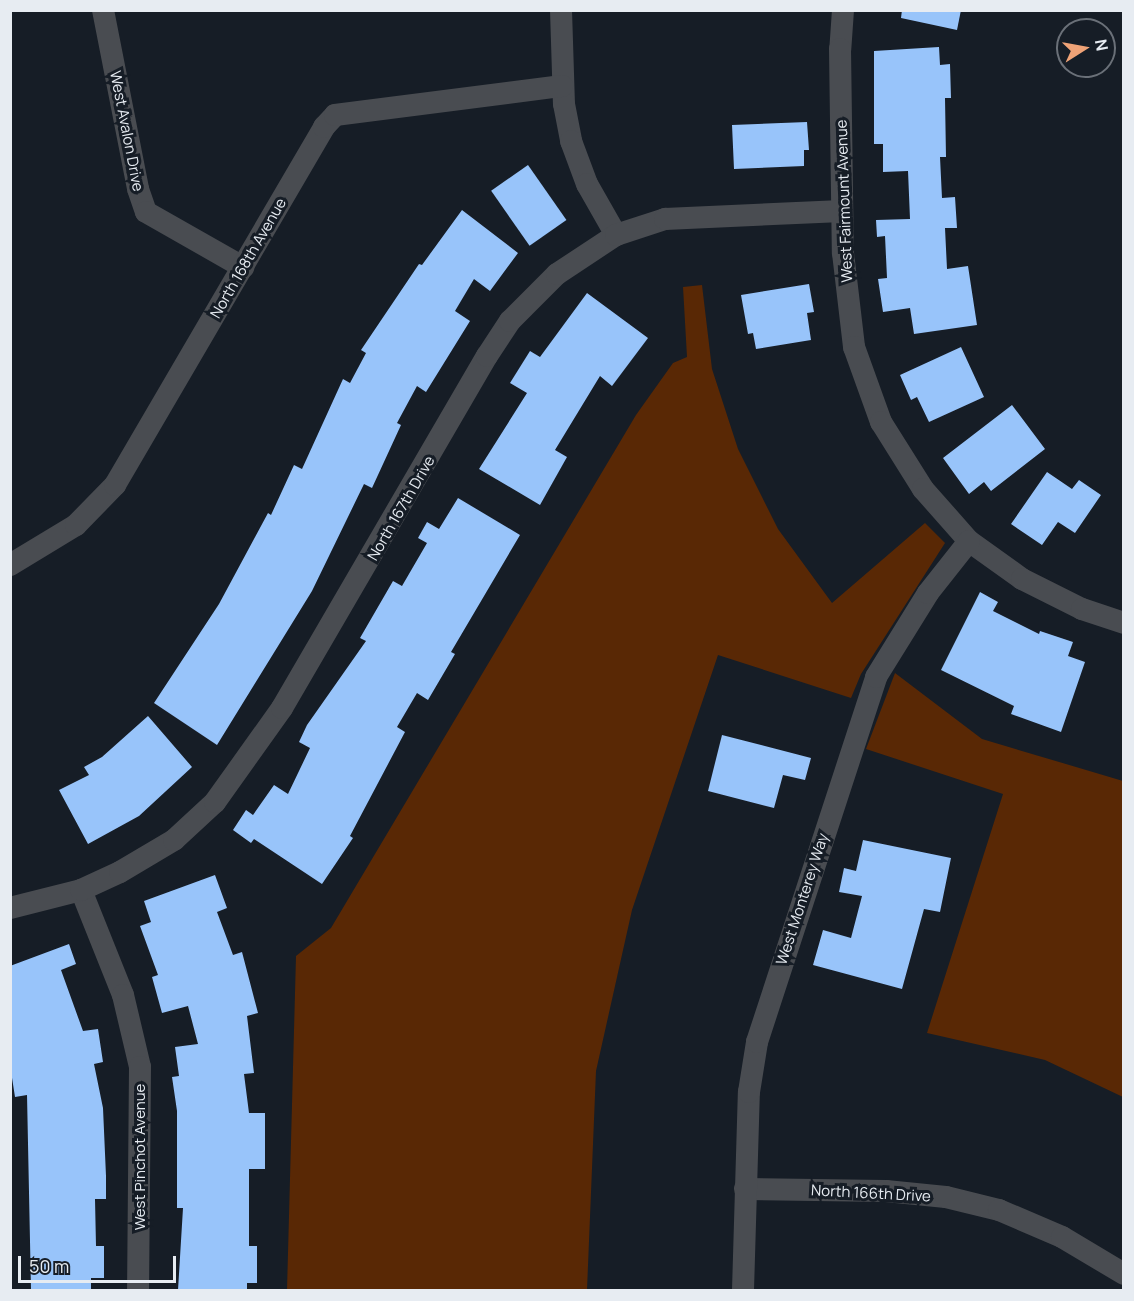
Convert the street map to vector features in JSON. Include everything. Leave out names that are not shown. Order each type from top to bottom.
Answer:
[{"type":"street","name":"West Avalon Drive","points":[[103,10],[138,189],[146,212],[243,267]]},
{"type":"street","points":[[561,10],[562,86],[566,121],[578,163],[616,235]]},
{"type":"street","name":"West Fairmount Avenue","points":[[843,10],[842,211],[854,347],[881,422],[922,489],[969,541],[1022,579],[1082,609],[1124,623]]},
{"type":"street","name":"North 168th Avenue","points":[[10,564],[76,525],[115,485],[324,127],[335,116],[562,86]]},
{"type":"street","name":"North 167th Drive","points":[[10,908],[81,890],[148,857],[215,802],[282,708],[510,321],[557,274],[616,235],[640,225],[689,216],[842,211]]},
{"type":"street","name":"West Monterey Way","points":[[743,1290],[749,1092],[757,1042],[857,730],[883,662],[969,541]]},
{"type":"street","name":"West Pinchot Avenue","points":[[81,890],[123,995],[140,1067],[138,1290]]},
{"type":"street","name":"North 166th Drive","points":[[745,1189],[886,1191],[946,1197],[999,1210],[1062,1237],[1124,1274]]},
{"type":"shaded area","points":[[702,285],[712,369],[738,449],[778,529],[832,603],[925,523],[945,543],[861,674],[851,698],[718,655],[632,910],[596,1071],[587,1290],[287,1290],[296,956],[331,928],[636,415],[673,363],[687,357],[683,287]]},
{"type":"shaded area","points":[[895,673],[982,739],[1123,781],[1123,1097],[1045,1060],[927,1033],[1003,794],[866,749]]},
{"type":"building","points":[[902,10],[961,10],[957,30],[901,18]]},
{"type":"building","points":[[939,47],[940,65],[950,64],[951,98],[945,98],[946,157],[940,157],[942,198],[955,197],[957,228],[945,228],[947,269],[968,266],[977,325],[914,334],[910,308],[883,312],[878,279],[887,278],[885,236],[877,237],[876,220],[910,219],[908,171],[883,172],[883,144],[874,144],[874,51]]},
{"type":"building","points":[[807,122],[809,150],[804,150],[804,166],[734,169],[732,125]]},
{"type":"building","points":[[528,165],[566,220],[530,246],[491,191]]},
{"type":"building","points":[[462,210],[518,253],[490,291],[474,279],[455,311],[470,321],[426,392],[417,386],[397,423],[401,425],[372,488],[364,484],[312,591],[217,745],[154,703],[219,604],[268,513],[271,515],[294,465],[302,469],[343,379],[350,383],[366,353],[361,350],[419,264],[422,265]]},
{"type":"building","points":[[809,284],[814,312],[807,313],[811,340],[756,349],[753,333],[748,334],[741,295]]},
{"type":"building","points":[[587,293],[648,338],[612,386],[600,376],[555,450],[567,457],[540,505],[479,469],[527,393],[510,383],[530,351],[540,357]]},
{"type":"building","points":[[961,347],[984,397],[929,422],[917,397],[911,400],[900,375]]},
{"type":"building","points":[[1012,405],[1045,449],[991,491],[984,482],[969,494],[943,458]]},
{"type":"building","points":[[1047,472],[1072,489],[1079,480],[1101,495],[1075,533],[1058,522],[1042,545],[1011,524]]},
{"type":"building","points":[[458,498],[520,535],[451,652],[455,654],[428,700],[417,693],[397,727],[405,732],[350,836],[353,838],[322,884],[254,839],[251,843],[233,830],[246,810],[253,815],[274,785],[288,794],[310,748],[299,742],[307,725],[366,641],[360,638],[393,581],[402,586],[427,543],[418,538],[427,522],[439,529]]},
{"type":"building","points":[[980,592],[998,602],[993,611],[1039,634],[1040,631],[1073,642],[1068,656],[1085,662],[1061,732],[1011,714],[1014,706],[941,670]]},
{"type":"building","points":[[148,716],[192,767],[139,816],[88,844],[59,790],[89,775],[84,767],[102,757]]},
{"type":"building","points":[[722,735],[811,758],[805,780],[783,775],[774,808],[708,791]]},
{"type":"building","points":[[863,840],[951,858],[940,912],[924,909],[902,989],[813,965],[823,930],[851,938],[862,896],[839,892],[844,868],[856,871]]},
{"type":"building","points":[[215,875],[227,908],[217,912],[233,955],[242,952],[258,1013],[247,1016],[254,1073],[244,1074],[249,1113],[265,1113],[265,1169],[249,1169],[249,1246],[257,1246],[257,1283],[247,1283],[247,1290],[178,1290],[183,1208],[177,1208],[177,1111],[172,1077],[179,1076],[175,1047],[198,1044],[188,1006],[162,1013],[152,977],[158,975],[140,926],[151,922],[144,901]]},
{"type":"building","points":[[69,944],[76,964],[61,970],[83,1031],[98,1029],[103,1062],[94,1064],[103,1108],[106,1199],[95,1199],[96,1246],[104,1246],[104,1278],[91,1278],[91,1290],[31,1290],[27,1095],[15,1097],[10,1065],[10,966]]}]
